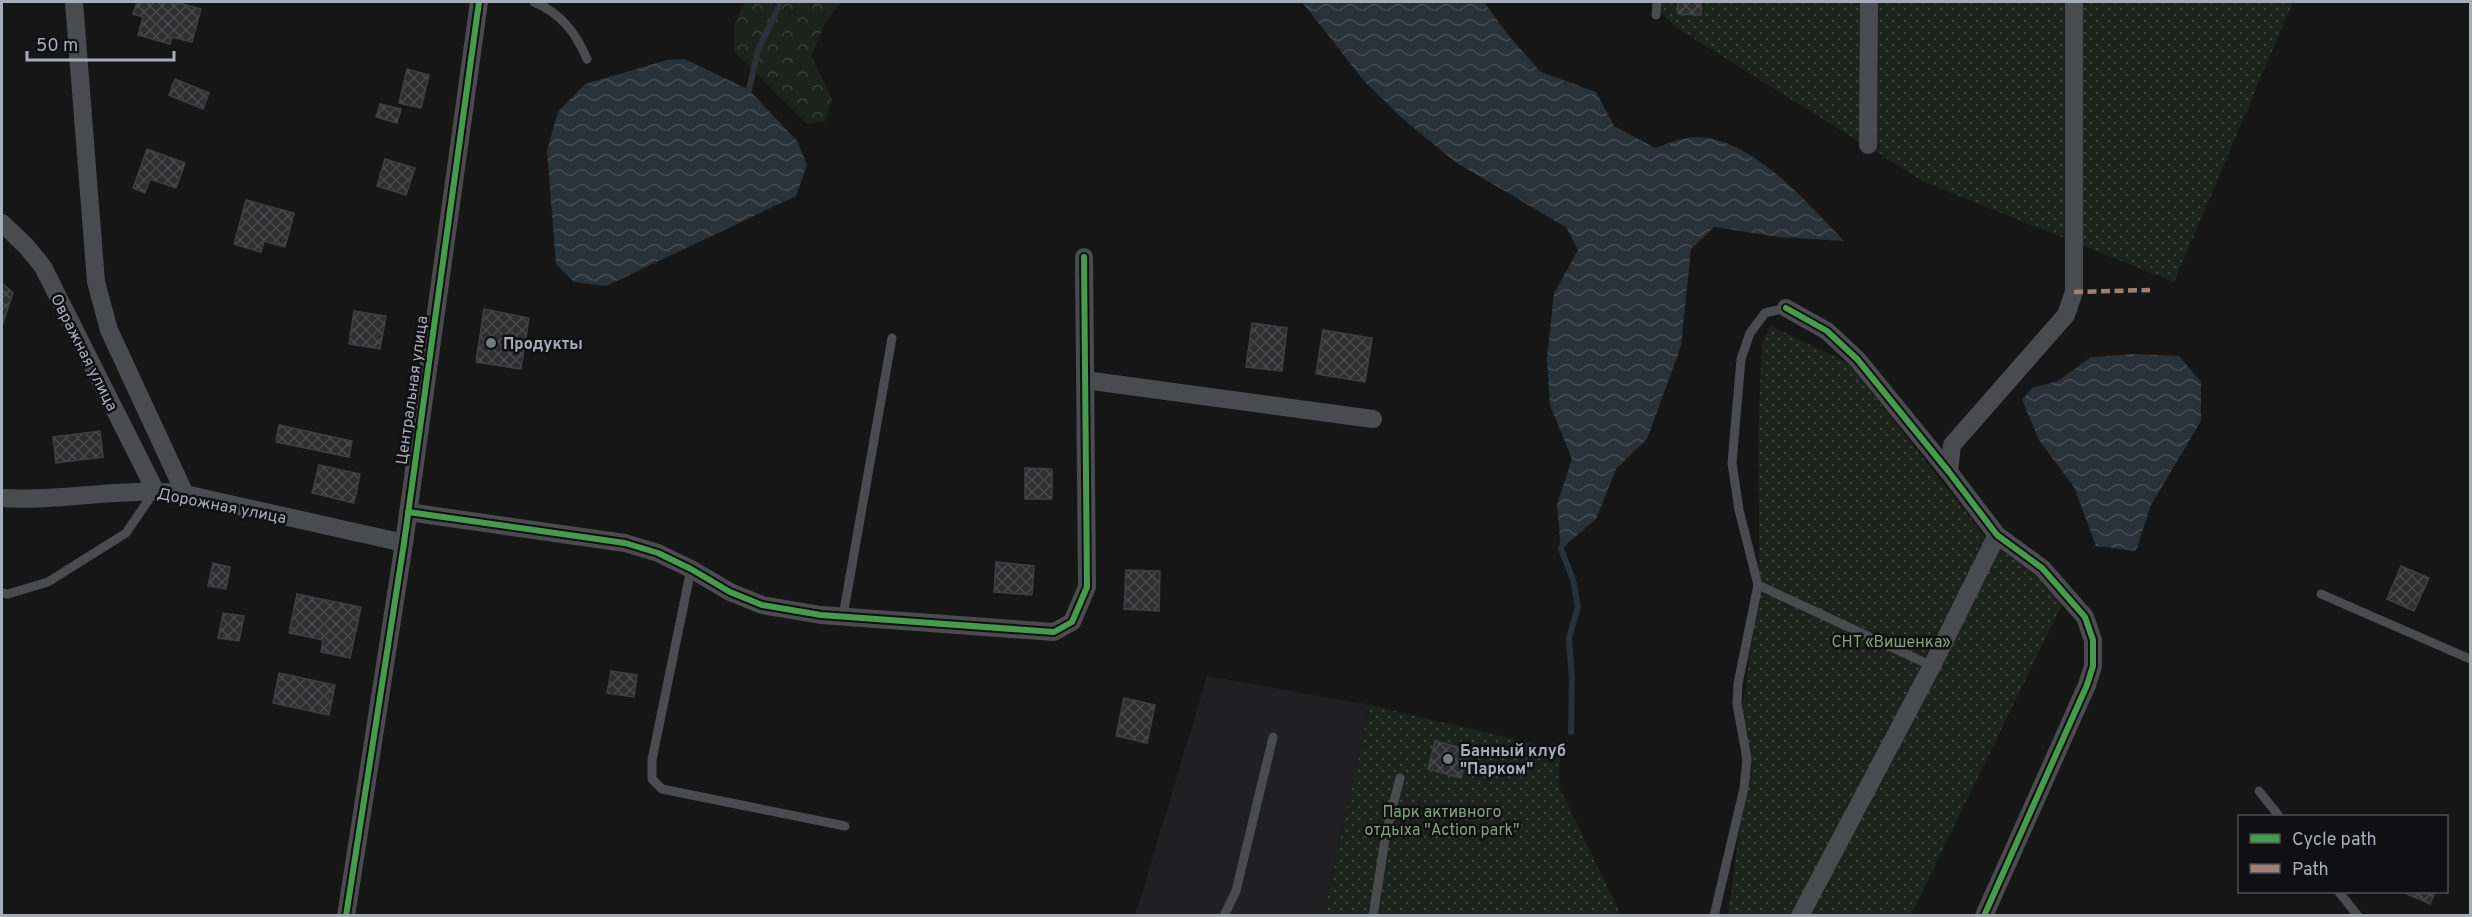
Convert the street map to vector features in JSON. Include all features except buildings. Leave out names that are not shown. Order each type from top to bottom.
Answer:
[{"type":"street","points":[[74,2],[96,282],[109,330],[185,494]]},
{"type":"street","name":"Центральная улица","points":[[346,915],[404,543],[479,2]]},
{"type":"street","points":[[1868,145],[1869,2]]},
{"type":"street","points":[[1949,472],[1952,445],[2066,315],[2074,292],[2074,2]]},
{"type":"street","name":"Овражная улица","points":[[2,223],[27,247],[43,267],[155,490]]},
{"type":"street","points":[[408,512],[625,543],[658,553],[692,569],[730,592],[762,605],[843,616],[1054,633],[1072,622],[1087,587],[1084,256]]},
{"type":"street","points":[[1786,308],[1827,331],[1857,359],[1949,472],[1996,535],[2042,568],[2085,617],[2093,640],[2093,666],[2087,685],[1984,915]]},
{"type":"street","points":[[1085,380],[1373,419]]},
{"type":"street","name":"Дорожная улица","points":[[2,498],[27,500],[155,490],[185,494],[404,543]]},
{"type":"street","points":[[1800,915],[1932,666],[1996,535]]},
{"type":"lane","points":[[534,2],[543,5],[569,25],[579,39],[587,59]]},
{"type":"lane","points":[[1656,15],[1657,2]]},
{"type":"lane","points":[[1714,915],[1744,788],[1747,759],[1737,704],[1738,684],[1758,585],[1739,510],[1732,464],[1741,359],[1750,333],[1765,313],[1786,308]]},
{"type":"lane","points":[[843,616],[892,338]]},
{"type":"lane","points":[[2,593],[8,594],[48,582],[89,558],[126,533],[155,490]]},
{"type":"lane","points":[[692,569],[652,760],[652,779],[662,789],[845,826]]},
{"type":"lane","points":[[1758,585],[1932,666]]},
{"type":"lane","points":[[2321,594],[2470,659]]},
{"type":"lane","points":[[1224,915],[1236,891],[1273,736]]},
{"type":"lane","points":[[1373,915],[1386,833],[1400,778]]},
{"type":"lane","points":[[2259,791],[2278,815]]},
{"type":"lane","points":[[2341,893],[2358,915]]},
{"type":"shaded area","points":[[1207,676],[1370,705],[1323,915],[1135,916]]},
{"type":"green space","points":[[745,2],[841,2],[825,23],[811,56],[832,99],[825,121],[807,124],[734,51],[734,25]]},
{"type":"green space","points":[[1650,2],[2293,2],[2174,282],[1924,182],[1677,28]]},
{"type":"green space","name":"СНТ «Вишенка»","points":[[1771,326],[1848,363],[1991,544],[2067,594],[1911,915],[1728,916],[1741,819],[1742,714],[1759,587],[1758,434],[1762,344]]},
{"type":"green space","name":"Парк активного отдыха \"Action park\"","points":[[1370,705],[1560,750],[1559,787],[1621,915],[1323,916]]},
{"type":"water","points":[[1302,2],[1484,2],[1509,36],[1541,72],[1596,92],[1614,126],[1655,148],[1680,139],[1695,137],[1716,140],[1737,148],[1757,160],[1796,191],[1844,241],[1779,237],[1714,227],[1691,249],[1681,346],[1647,439],[1616,469],[1596,519],[1561,549],[1557,505],[1572,459],[1550,405],[1547,358],[1554,293],[1578,250],[1566,227],[1455,162],[1402,118],[1364,81]]},
{"type":"water","points":[[685,59],[749,90],[798,142],[807,165],[796,196],[606,286],[574,282],[556,264],[547,151],[558,112],[585,84],[667,60]]},
{"type":"water","points":[[2134,354],[2179,356],[2201,382],[2201,421],[2151,505],[2136,551],[2096,546],[2074,487],[2039,440],[2022,400],[2032,388],[2058,381],[2091,357]]},
{"type":"waterway","points":[[749,90],[758,50],[781,2]]},
{"type":"waterway","points":[[1563,542],[1561,549],[1573,580],[1578,607],[1569,638],[1572,678],[1571,732]]},
{"type":"marked path","points":[[2074,292],[2150,290]]},
{"type":"cycle path","points":[[346,916],[404,543],[479,2]]},
{"type":"cycle path","points":[[408,512],[625,543],[658,553],[730,592],[762,605],[821,615],[1054,632],[1072,622],[1087,587],[1084,257]]},
{"type":"cycle path","points":[[1786,308],[1827,331],[1857,359],[1997,535],[2042,568],[2085,617],[2093,640],[2093,666],[2087,685],[1984,916]]},
{"type":"place","name":"Продукты","points":[[491,343]]},
{"type":"place","name":"Банный клуб \"Парком\"","points":[[1448,759]]}]
